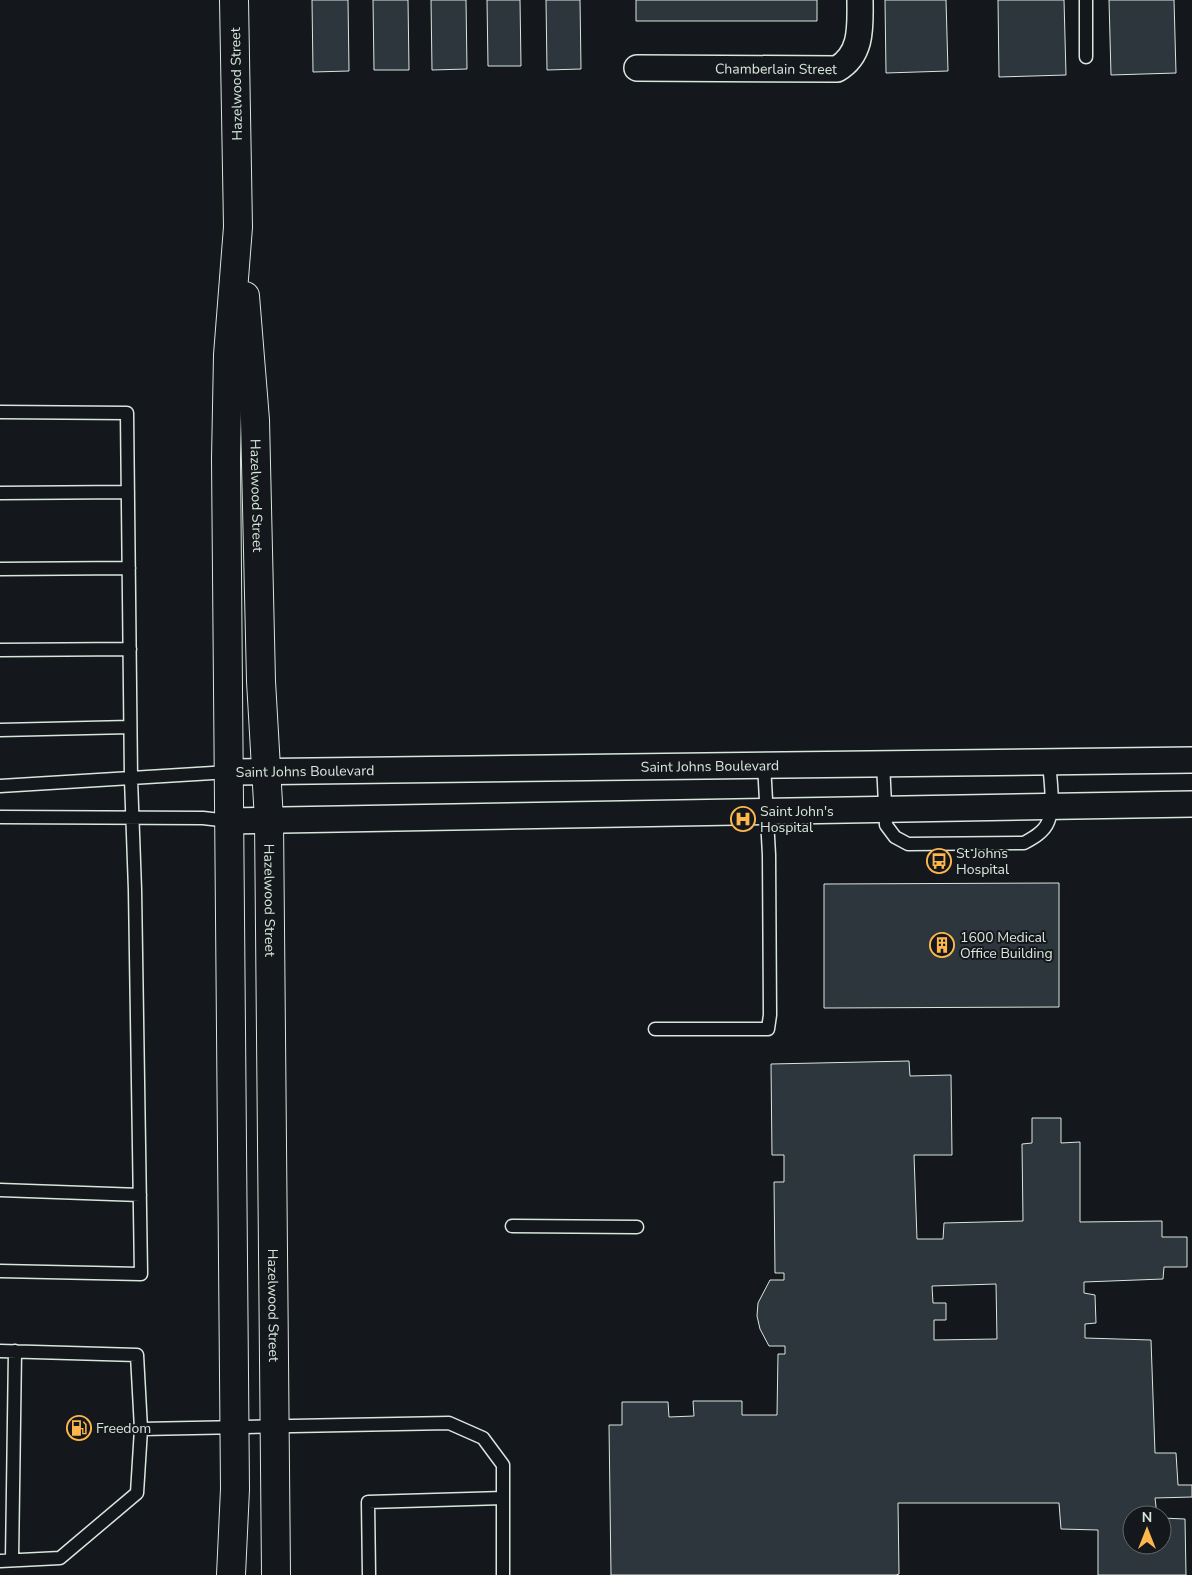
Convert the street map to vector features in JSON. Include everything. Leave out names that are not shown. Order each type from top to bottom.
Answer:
[{"type":"street","name":"Hazelwood Street","points":[[234,0],[238,227],[251,354],[259,523],[261,681],[268,771],[276,1575]]},
{"type":"street","name":"Chamberlain Street","points":[[637,68],[837,69],[851,57],[857,46],[860,31],[860,0]]},
{"type":"street","name":"Hazelwood Street","points":[[231,1575],[234,1426],[229,821],[228,355],[238,227]]},
{"type":"street","name":"Saint Johns Boulevard","points":[[229,772],[1192,760]]},
{"type":"street","points":[[229,821],[1192,804]]},
{"type":"lane","points":[[1086,0],[1086,57]]},
{"type":"lane","points":[[0,412],[127,413],[130,727],[141,1274],[0,1271]]},
{"type":"lane","points":[[0,494],[128,492]]},
{"type":"lane","points":[[0,569],[129,568]]},
{"type":"lane","points":[[0,650],[130,649]]},
{"type":"lane","points":[[0,730],[130,727]]},
{"type":"lane","points":[[883,763],[886,825],[894,837],[908,844],[1024,844],[1039,834],[1048,822],[1051,806],[1049,762]]},
{"type":"lane","points":[[655,1029],[768,1029],[770,1015],[769,875],[764,764]]},
{"type":"lane","points":[[0,786],[229,772]]},
{"type":"lane","points":[[0,817],[203,818],[229,821]]},
{"type":"lane","points":[[0,1190],[140,1195]]},
{"type":"lane","points":[[512,1226],[637,1227]]},
{"type":"lane","points":[[0,1351],[15,1351],[137,1355],[141,1429],[137,1493],[60,1558],[6,1561],[15,1351]]},
{"type":"lane","points":[[141,1429],[449,1423],[483,1438],[503,1465],[503,1575]]},
{"type":"lane","points":[[369,1575],[368,1502],[503,1498]]},
{"type":"building","points":[[312,0],[348,0],[349,71],[313,72]]},
{"type":"building","points":[[373,0],[408,0],[409,70],[374,70]]},
{"type":"building","points":[[431,0],[466,0],[467,69],[432,70]]},
{"type":"building","points":[[487,0],[520,0],[521,66],[488,66]]},
{"type":"building","points":[[546,0],[580,0],[581,69],[547,70]]},
{"type":"building","points":[[636,0],[817,0],[817,21],[636,21]]},
{"type":"building","points":[[885,0],[946,0],[948,71],[886,73]]},
{"type":"building","points":[[998,0],[1064,0],[1066,75],[999,77]]},
{"type":"building","points":[[1109,0],[1174,0],[1176,73],[1111,75]]},
{"type":"building","name":"1600 Medical Office Building","points":[[1059,883],[1059,1007],[824,1008],[824,884]]},
{"type":"building","points":[[909,1061],[910,1076],[951,1075],[952,1155],[914,1155],[917,1239],[943,1239],[944,1223],[1023,1221],[1022,1144],[1032,1143],[1032,1118],[1061,1118],[1061,1143],[1080,1142],[1080,1222],[1162,1221],[1162,1237],[1187,1237],[1187,1267],[1164,1267],[1163,1279],[1084,1282],[1084,1293],[1095,1295],[1096,1323],[1085,1324],[1085,1338],[1151,1340],[1155,1453],[1176,1453],[1178,1485],[1192,1485],[1192,1497],[1155,1498],[1156,1505],[1122,1505],[1122,1555],[1172,1555],[1172,1518],[1185,1519],[1186,1575],[1098,1575],[1098,1530],[1061,1529],[1059,1503],[898,1503],[899,1574],[896,1575],[611,1575],[609,1425],[622,1425],[622,1402],[668,1402],[669,1417],[694,1416],[693,1401],[742,1401],[742,1415],[777,1415],[778,1354],[785,1354],[785,1346],[769,1346],[760,1329],[757,1316],[758,1303],[770,1280],[784,1280],[784,1273],[775,1273],[774,1182],[784,1182],[784,1155],[772,1155],[771,1064]],"holes":[[[996,1284],[997,1339],[934,1340],[934,1320],[946,1320],[946,1303],[933,1303],[932,1286]]]},
{"type":"place","name":"Saint John's Hospital","points":[[743,819]]},
{"type":"place","name":"St Johns Hospital","points":[[939,861]]},
{"type":"place","name":"1600 Medical Office Building","points":[[942,945]]},
{"type":"place","name":"Freedom","points":[[79,1428]]}]
